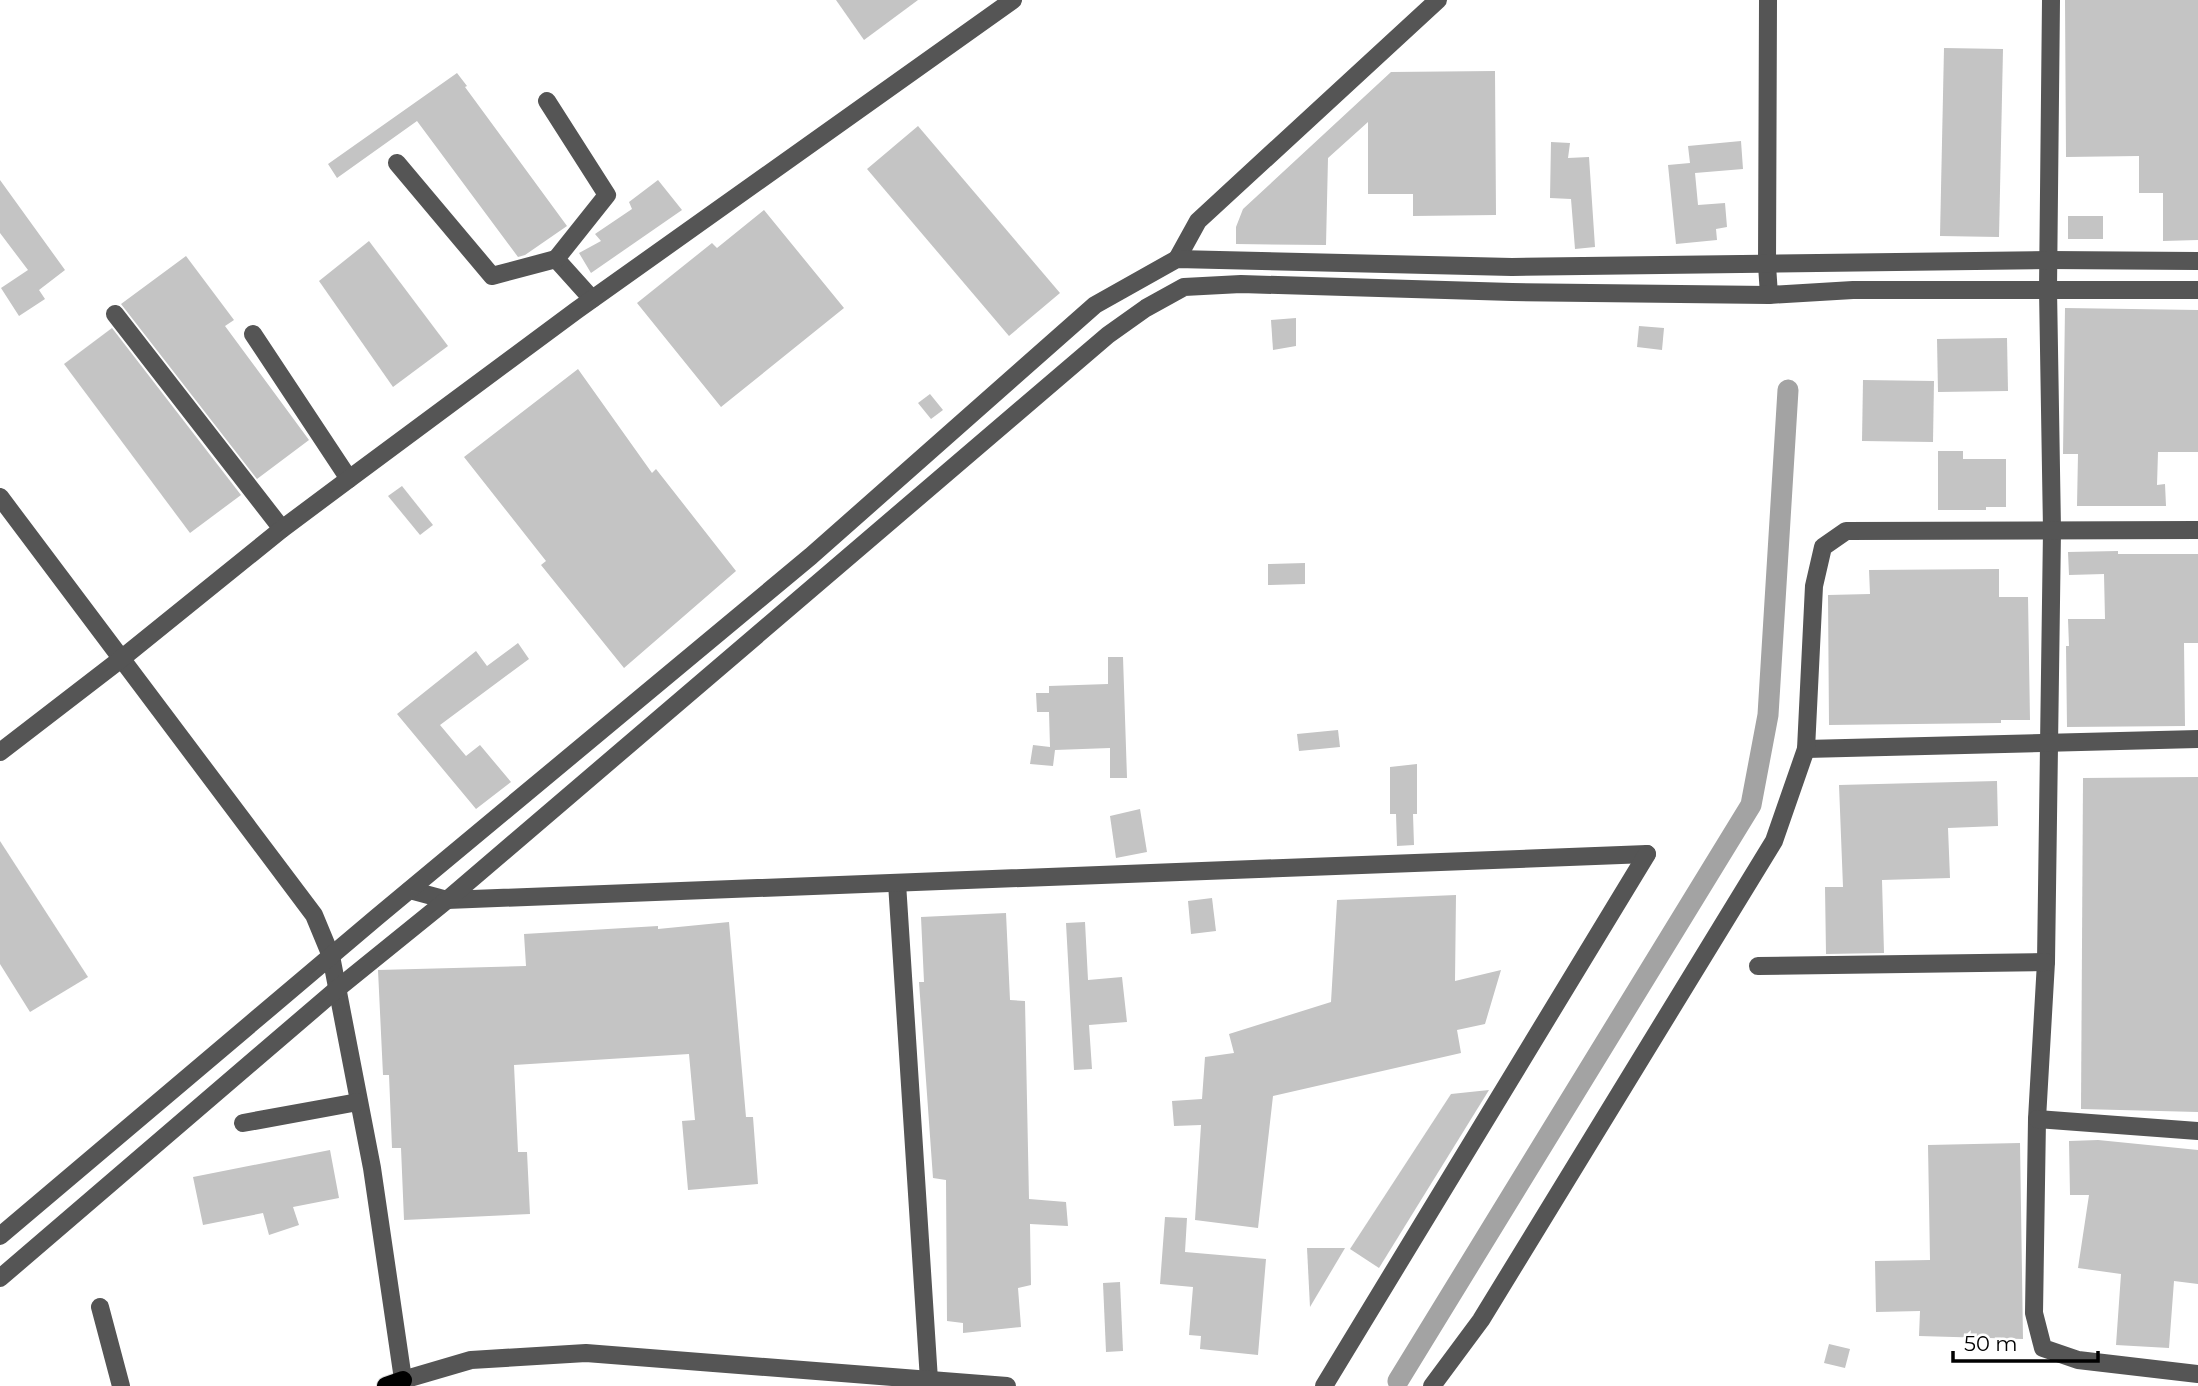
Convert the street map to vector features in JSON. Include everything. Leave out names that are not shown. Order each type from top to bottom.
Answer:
[{"type":"street","points":[[0,752],[349,479],[592,299],[1013,0]]},
{"type":"street","points":[[1177,259],[1198,222],[1438,0]]},
{"type":"street","points":[[1768,0],[1769,295]]},
{"type":"street","points":[[2051,0],[2048,289],[2052,530],[2046,962],[2037,1119],[2034,1314],[2043,1348],[2078,1360],[2198,1374]]},
{"type":"street","points":[[397,163],[492,276],[556,259],[607,195],[547,100]]},
{"type":"street","points":[[556,259],[592,299]]},
{"type":"street","points":[[0,1236],[811,556],[1095,305],[1177,259],[1512,267],[2049,260],[2198,261]]},
{"type":"street","points":[[0,1278],[337,989],[447,901],[1108,335],[1146,308],[1184,287],[1241,284],[1512,292],[1769,295],[1853,290],[2198,290]]},
{"type":"street","points":[[115,314],[282,529]]},
{"type":"street","points":[[253,334],[349,479]]},
{"type":"street","points":[[0,497],[314,915],[331,956],[372,1168],[398,1384],[471,1360],[586,1353],[921,1382],[1007,1386]]},
{"type":"street","points":[[1432,1386],[1481,1320],[1774,841],[1807,749],[1814,586],[1823,547],[1846,531],[2198,530]]},
{"type":"street","points":[[1807,749],[2198,738]]},
{"type":"street","points":[[410,890],[447,901],[1647,854],[1324,1386]]},
{"type":"street","points":[[897,883],[921,1382]]},
{"type":"street","points":[[1758,966],[2046,962]]},
{"type":"street","points":[[243,1123],[358,1102]]},
{"type":"street","points":[[2037,1119],[2198,1131]]},
{"type":"street","points":[[100,1307],[121,1386]]},
{"type":"building","points":[[836,0],[918,0],[864,40]]},
{"type":"building","points":[[2065,0],[2198,0],[2198,240],[2163,241],[2163,193],[2139,193],[2139,156],[2066,157]]},
{"type":"building","points":[[1944,48],[2003,49],[1999,237],[1940,236]]},
{"type":"building","points":[[1495,71],[1496,215],[1413,216],[1413,194],[1368,194],[1368,122],[1328,158],[1326,245],[1236,244],[1236,227],[1243,209],[1391,72]]},
{"type":"building","points":[[457,73],[567,226],[525,255],[518,257],[417,121],[337,178],[328,164]]},
{"type":"building","points":[[918,126],[1060,293],[1009,336],[867,169]]},
{"type":"building","points":[[1741,141],[1743,169],[1695,173],[1698,205],[1725,203],[1727,227],[1716,229],[1717,240],[1676,244],[1668,165],[1690,163],[1688,146]]},
{"type":"building","points":[[1551,142],[1570,143],[1568,158],[1589,157],[1595,247],[1575,249],[1571,199],[1550,198]]},
{"type":"building","points":[[0,180],[65,270],[39,290],[45,299],[19,316],[1,288],[28,270],[0,233]]},
{"type":"building","points":[[658,180],[682,210],[591,273],[579,253],[601,241],[595,234],[632,209],[629,202]]},
{"type":"building","points":[[764,210],[844,308],[721,407],[637,303],[712,243],[717,248]]},
{"type":"building","points":[[2068,216],[2103,216],[2103,239],[2068,239]]},
{"type":"building","points":[[369,241],[448,346],[393,387],[319,281]]},
{"type":"building","points":[[186,256],[234,320],[225,326],[309,440],[257,479],[121,304]]},
{"type":"building","points":[[2065,308],[2198,310],[2198,452],[2158,452],[2157,485],[2165,484],[2166,506],[2077,506],[2078,454],[2063,454]]},
{"type":"building","points":[[1296,318],[1296,346],[1273,350],[1271,320]]},
{"type":"building","points":[[1639,326],[1664,328],[1662,350],[1637,347]]},
{"type":"building","points":[[112,328],[241,495],[190,533],[64,364]]},
{"type":"building","points":[[2007,338],[2008,391],[1938,392],[1937,339]]},
{"type":"building","points":[[578,369],[652,473],[656,469],[736,571],[624,668],[541,565],[546,561],[464,457]]},
{"type":"building","points":[[1863,380],[1934,381],[1933,442],[1862,441]]},
{"type":"building","points":[[930,394],[943,410],[931,419],[918,403]]},
{"type":"building","points":[[1938,451],[1963,451],[1963,459],[2006,459],[2006,507],[1986,507],[1986,510],[1938,510]]},
{"type":"building","points":[[402,486],[433,525],[420,535],[388,496]]},
{"type":"building","points":[[2118,551],[2118,554],[2198,554],[2198,643],[2184,643],[2185,726],[2067,727],[2068,619],[2105,619],[2104,574],[2069,575],[2068,552]]},
{"type":"building","points":[[1305,563],[1305,584],[1268,585],[1268,564]]},
{"type":"building","points":[[1999,569],[1999,597],[2028,597],[2030,720],[2001,720],[2001,723],[1829,725],[1828,595],[1870,594],[1869,570]]},
{"type":"building","points":[[518,643],[529,659],[440,725],[466,756],[480,745],[511,782],[476,809],[397,714],[476,651],[487,666]]},
{"type":"building","points":[[1108,657],[1123,657],[1127,778],[1110,778],[1110,748],[1055,750],[1053,766],[1030,764],[1033,745],[1050,747],[1049,712],[1037,712],[1036,693],[1049,693],[1049,686],[1108,684]]},
{"type":"building","points":[[1338,730],[1340,747],[1299,751],[1297,734]]},
{"type":"building","points":[[1417,764],[1417,814],[1413,814],[1414,845],[1397,846],[1396,814],[1390,814],[1390,767]]},
{"type":"building","points":[[2198,777],[2198,1112],[2081,1109],[2083,778]]},
{"type":"building","points":[[1997,781],[1998,826],[1948,828],[1950,878],[1882,880],[1884,953],[1826,954],[1825,887],[1843,887],[1839,785]]},
{"type":"building","points":[[1140,809],[1147,852],[1116,858],[1110,816]]},
{"type":"building","points":[[0,841],[88,977],[30,1012],[0,964]]},
{"type":"building","points":[[1456,895],[1455,981],[1501,970],[1485,1024],[1457,1030],[1461,1053],[1273,1096],[1258,1228],[1195,1220],[1201,1125],[1174,1126],[1172,1101],[1202,1099],[1205,1057],[1234,1053],[1229,1034],[1331,1002],[1337,900]]},
{"type":"building","points":[[1212,898],[1216,931],[1191,934],[1188,901]]},
{"type":"building","points":[[1006,913],[1010,1000],[1025,1001],[1029,1199],[1066,1202],[1068,1226],[1030,1224],[1031,1285],[1018,1288],[1021,1327],[963,1333],[963,1323],[947,1321],[946,1180],[933,1178],[919,982],[924,982],[921,917]]},
{"type":"building","points":[[729,922],[746,1117],[753,1117],[758,1184],[688,1190],[682,1121],[695,1120],[689,1054],[514,1065],[518,1152],[527,1152],[530,1214],[404,1220],[401,1148],[392,1148],[389,1075],[383,1075],[378,970],[526,966],[524,934],[658,926],[658,929]]},
{"type":"building","points":[[1085,922],[1088,980],[1122,977],[1127,1022],[1089,1025],[1092,1069],[1074,1070],[1066,923]]},
{"type":"building","points":[[1489,1090],[1379,1268],[1350,1249],[1451,1094]]},
{"type":"building","points":[[2098,1140],[2198,1150],[2198,1284],[2174,1281],[2169,1348],[2116,1345],[2121,1274],[2078,1268],[2089,1195],[2070,1195],[2069,1141]]},
{"type":"building","points":[[2020,1143],[2023,1339],[1919,1336],[1920,1311],[1876,1312],[1875,1261],[1930,1260],[1928,1145]]},
{"type":"building","points":[[330,1150],[339,1198],[293,1207],[299,1225],[269,1235],[263,1213],[203,1225],[193,1177]]},
{"type":"building","points":[[1165,1217],[1187,1218],[1185,1252],[1266,1259],[1258,1355],[1200,1349],[1201,1336],[1189,1335],[1193,1287],[1160,1284]]},
{"type":"building","points":[[1307,1248],[1345,1248],[1310,1307]]},
{"type":"building","points":[[1120,1282],[1123,1351],[1106,1352],[1103,1283]]},
{"type":"building","points":[[1829,1344],[1850,1349],[1845,1368],[1824,1363]]},
{"type":"waterway","points":[[1398,1381],[1751,805],[1768,715],[1788,390]]}]
